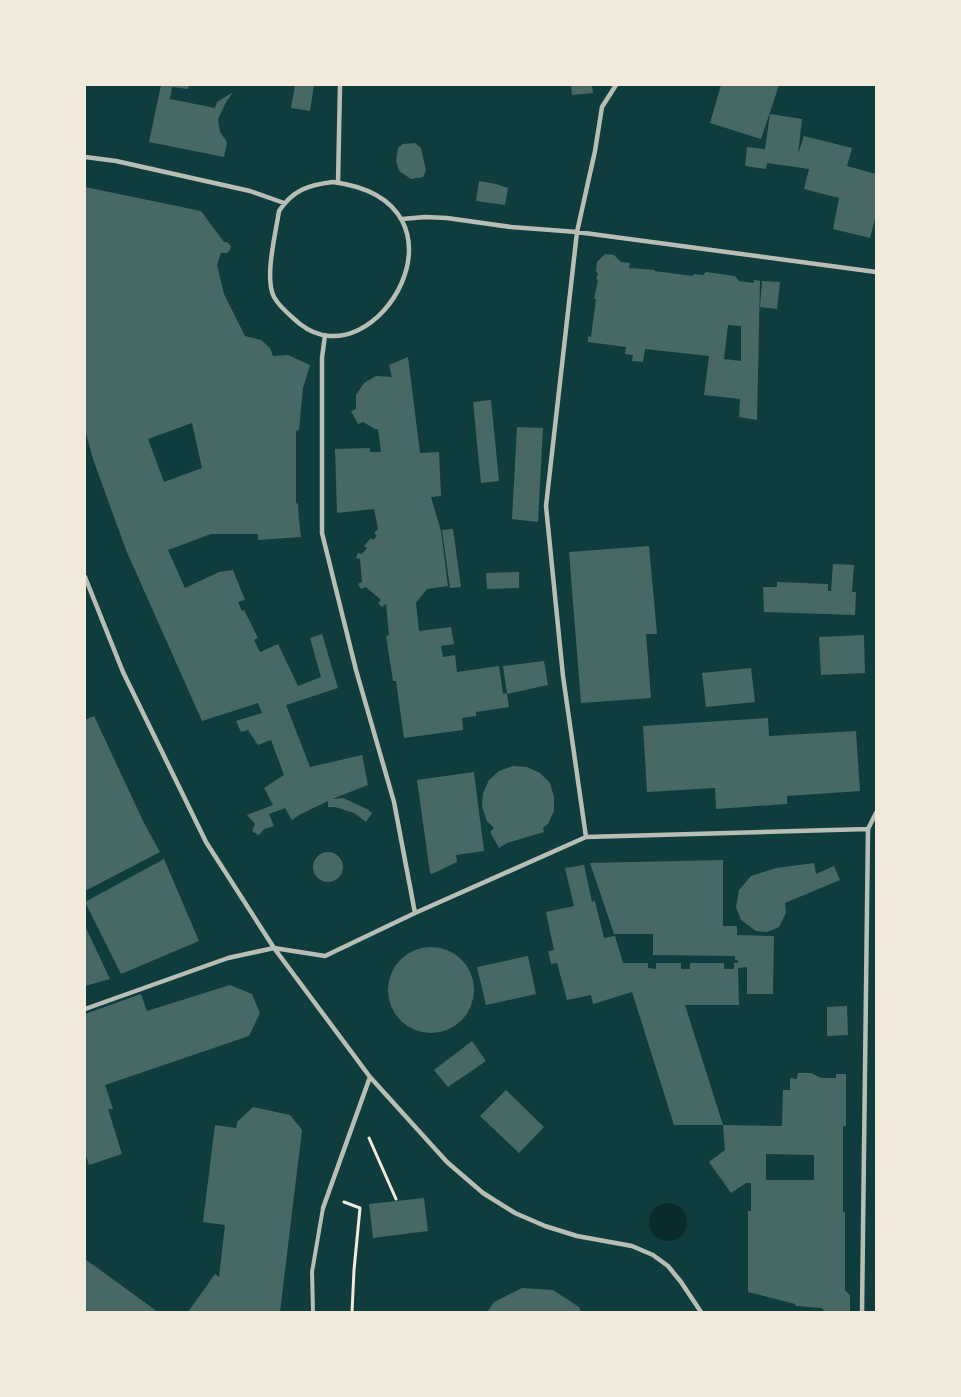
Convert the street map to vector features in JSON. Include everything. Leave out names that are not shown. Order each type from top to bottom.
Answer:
[{"type":"street","points":[[338,183],[340,85]]},
{"type":"street","points":[[586,837],[563,676],[546,506],[577,232],[595,151],[602,107],[616,85]]},
{"type":"street","points":[[85,157],[116,160],[250,191],[284,203]]},
{"type":"street","points":[[338,183],[358,187],[381,199],[392,207],[402,220],[408,239],[409,259],[403,283],[382,313],[366,326],[346,334],[325,335],[304,326],[286,312],[273,296],[270,267],[279,211],[284,203],[293,194],[314,184],[338,183]]},
{"type":"street","points":[[402,220],[425,217],[447,218],[511,227],[577,232],[876,272]]},
{"type":"street","points":[[325,335],[322,358],[322,533],[356,670],[394,802],[414,913]]},
{"type":"street","points":[[85,577],[123,672],[206,842],[274,948],[370,1077],[447,1162],[483,1193],[515,1213],[545,1226],[577,1236],[632,1246],[653,1255],[668,1266],[701,1312]]},
{"type":"street","points":[[862,1312],[868,830],[876,813]]},
{"type":"street","points":[[85,1010],[228,958],[274,948],[325,956],[414,913],[586,837],[868,830]]},
{"type":"street","points":[[323,1208],[370,1077]]},
{"type":"lane","points":[[313,1312],[312,1272],[323,1208]]},
{"type":"path","points":[[353,1125],[367,1132],[396,1199]]},
{"type":"path","points":[[327,1196],[360,1208],[352,1312]]},
{"type":"water","points":[[668,1203],[675,1204],[681,1209],[686,1215],[686,1229],[681,1235],[675,1240],[668,1241],[661,1240],[655,1235],[650,1229],[649,1222],[650,1215],[655,1209],[661,1204]]},
{"type":"building","points":[[161,85],[189,85],[188,89],[172,87],[170,99],[215,108],[217,102],[233,92],[218,119],[220,132],[227,142],[224,157],[149,142]]},
{"type":"building","points":[[295,85],[314,85],[310,111],[291,108]]},
{"type":"building","points":[[571,85],[592,85],[593,93],[572,95]]},
{"type":"building","points":[[721,85],[779,85],[761,139],[710,123]]},
{"type":"building","points":[[770,114],[802,119],[798,154],[804,136],[852,148],[847,166],[876,174],[876,215],[870,238],[833,229],[839,198],[804,189],[809,169],[767,163],[766,169],[745,166],[747,147],[765,149]]},
{"type":"building","points":[[415,143],[421,148],[426,170],[423,177],[411,179],[399,171],[396,161],[398,148],[403,144]]},
{"type":"building","points":[[479,181],[508,188],[505,205],[476,201]]},
{"type":"building","points":[[85,187],[201,211],[224,242],[231,246],[227,253],[221,253],[217,265],[224,294],[245,336],[261,340],[270,348],[273,356],[288,355],[310,365],[303,388],[299,430],[296,431],[296,503],[298,504],[301,537],[258,540],[258,534],[211,534],[168,550],[185,588],[219,572],[233,570],[245,600],[238,602],[258,638],[254,640],[260,652],[278,644],[298,686],[321,677],[310,638],[322,634],[338,688],[286,705],[310,767],[362,755],[368,785],[332,799],[343,798],[367,809],[372,813],[366,822],[354,813],[335,807],[328,807],[328,801],[292,820],[285,808],[269,814],[274,826],[264,829],[258,835],[252,831],[255,824],[247,815],[273,805],[264,788],[284,775],[271,740],[258,745],[248,730],[241,732],[236,721],[262,713],[258,703],[202,721],[126,550],[93,459],[85,430]],"holes":[[[192,423],[202,468],[164,482],[148,439]]]},
{"type":"building","points":[[605,254],[614,255],[621,262],[630,263],[629,268],[693,276],[693,274],[703,275],[706,272],[735,276],[739,281],[754,283],[754,280],[760,281],[757,420],[739,417],[740,399],[704,395],[709,356],[645,349],[643,362],[632,361],[633,355],[625,354],[626,347],[588,342],[588,336],[591,337],[596,299],[594,299],[598,280],[596,279],[598,274],[596,271],[597,262]],"holes":[[[728,325],[741,326],[741,361],[724,359]]]},
{"type":"building","points":[[762,281],[780,282],[777,309],[760,307]]},
{"type":"building","points":[[408,357],[420,453],[439,452],[441,496],[431,497],[441,531],[448,586],[427,589],[416,603],[419,631],[451,627],[454,644],[441,646],[443,657],[455,655],[457,672],[499,666],[503,693],[507,694],[509,707],[476,712],[476,716],[462,718],[463,730],[404,738],[396,681],[393,681],[386,636],[389,635],[386,604],[382,607],[378,603],[381,600],[366,587],[361,589],[358,584],[362,582],[360,559],[356,558],[358,553],[362,554],[367,548],[364,546],[371,538],[373,540],[377,536],[374,533],[378,529],[374,509],[337,513],[335,449],[370,448],[370,452],[381,452],[378,429],[363,422],[358,424],[351,411],[356,409],[356,395],[364,383],[376,376],[392,377],[389,365]]},
{"type":"building","points":[[491,400],[499,481],[481,483],[473,402]]},
{"type":"building","points":[[517,427],[543,428],[538,522],[512,519]]},
{"type":"building","points":[[453,529],[461,587],[450,588],[442,530]]},
{"type":"building","points":[[649,546],[657,634],[646,634],[651,698],[581,703],[569,552]]},
{"type":"building","points":[[833,564],[854,565],[852,592],[856,592],[855,615],[764,612],[763,587],[777,587],[777,582],[828,584],[828,591],[831,591]]},
{"type":"building","points":[[519,572],[519,588],[487,589],[486,573]]},
{"type":"building","points":[[864,635],[865,673],[821,675],[819,637]]},
{"type":"building","points":[[544,661],[548,685],[507,694],[503,666]]},
{"type":"building","points":[[751,668],[755,702],[706,707],[702,673]]},
{"type":"building","points":[[94,716],[144,823],[160,852],[85,891],[85,720]]},
{"type":"building","points":[[768,718],[769,736],[856,731],[860,791],[787,796],[787,804],[716,809],[715,788],[647,792],[643,726]]},
{"type":"building","points":[[513,766],[527,767],[540,773],[550,783],[554,797],[554,811],[548,824],[543,828],[544,832],[507,843],[499,848],[490,832],[494,828],[487,821],[482,807],[483,793],[489,780],[499,771]]},
{"type":"building","points":[[474,772],[484,851],[456,855],[457,862],[432,874],[430,873],[417,780]]},
{"type":"building","points":[[328,852],[334,853],[342,861],[342,873],[334,881],[328,882],[322,881],[314,873],[313,867],[314,861],[322,853]]},
{"type":"building","points":[[164,859],[199,941],[121,974],[85,902]]},
{"type":"building","points":[[723,860],[723,926],[737,926],[737,935],[774,936],[773,994],[747,994],[747,967],[738,968],[739,1005],[685,1005],[723,1125],[674,1125],[632,992],[593,1004],[591,995],[567,1000],[557,963],[551,964],[548,951],[554,950],[546,912],[574,906],[565,868],[584,865],[592,902],[595,901],[604,938],[615,936],[623,963],[648,963],[648,968],[656,969],[656,963],[681,963],[681,969],[690,969],[690,963],[724,963],[724,969],[734,969],[734,963],[738,963],[738,960],[735,960],[735,956],[653,955],[653,934],[614,934],[590,863]]},
{"type":"building","points":[[814,863],[816,874],[834,866],[840,880],[785,903],[786,913],[779,927],[767,932],[756,931],[741,920],[736,907],[739,890],[751,876],[776,868]]},
{"type":"building","points":[[85,926],[110,979],[85,986]]},
{"type":"building","points":[[431,947],[447,950],[455,954],[467,966],[471,974],[474,990],[471,1006],[467,1014],[455,1026],[447,1030],[431,1033],[415,1030],[407,1026],[395,1014],[391,1006],[388,990],[391,974],[395,966],[407,954],[415,950]]},
{"type":"building","points":[[528,956],[536,994],[486,1005],[477,967]]},
{"type":"building","points":[[230,985],[252,994],[260,1013],[249,1036],[105,1085],[113,1109],[108,1109],[122,1154],[89,1165],[85,1153],[85,1014],[141,994],[147,1011]]},
{"type":"building","points":[[847,1006],[848,1035],[827,1036],[827,1007]]},
{"type":"building","points":[[472,1041],[486,1061],[448,1087],[434,1070]]},
{"type":"building","points":[[798,1073],[811,1073],[821,1078],[836,1078],[836,1074],[846,1074],[846,1126],[843,1126],[843,1212],[845,1212],[845,1290],[850,1295],[850,1312],[825,1312],[822,1308],[796,1306],[795,1304],[748,1292],[748,1211],[751,1211],[751,1183],[746,1183],[731,1193],[709,1162],[725,1150],[723,1125],[782,1126],[783,1090],[790,1090],[790,1078],[797,1079]],"holes":[[[766,1154],[814,1155],[814,1180],[766,1180]]]},
{"type":"building","points":[[506,1090],[544,1127],[519,1153],[480,1116]]},
{"type":"building","points":[[253,1107],[290,1115],[302,1130],[280,1312],[188,1312],[215,1274],[219,1277],[225,1225],[203,1222],[215,1125],[236,1128],[237,1122]]},
{"type":"building","points":[[424,1198],[428,1231],[373,1238],[369,1204]]},
{"type":"building","points":[[85,1259],[158,1312],[85,1312]]},
{"type":"building","points":[[522,1288],[553,1290],[579,1307],[581,1312],[487,1312],[494,1302]]}]
